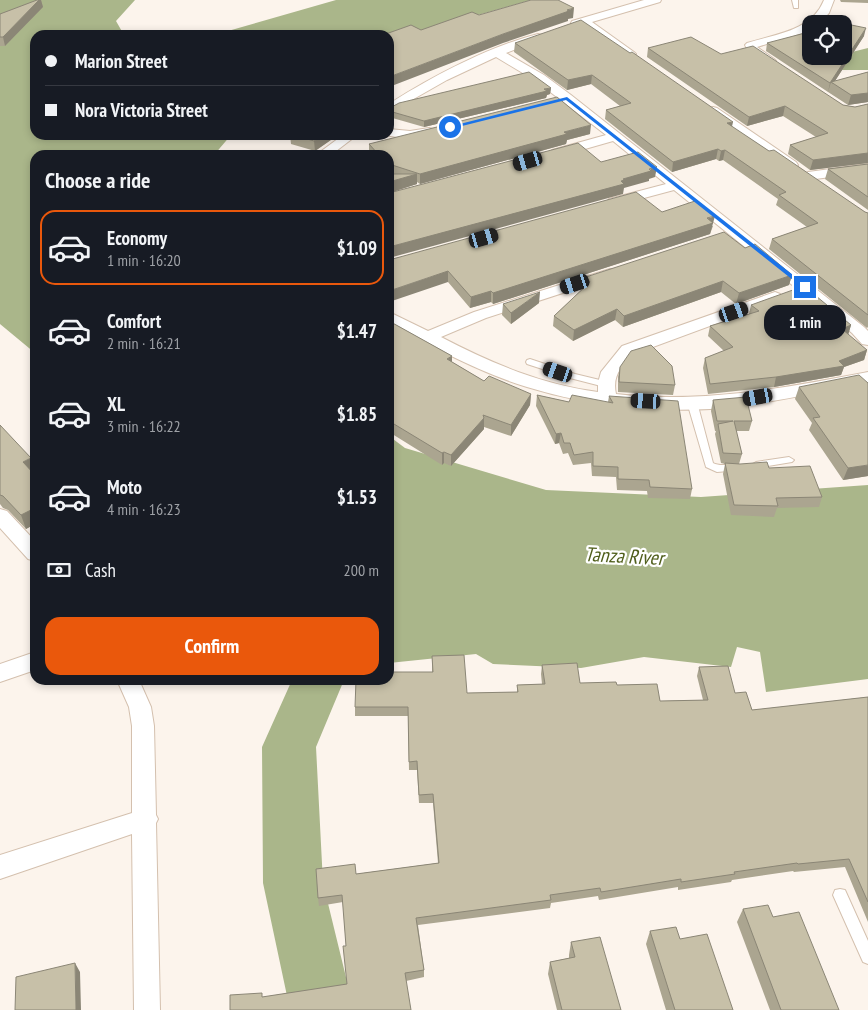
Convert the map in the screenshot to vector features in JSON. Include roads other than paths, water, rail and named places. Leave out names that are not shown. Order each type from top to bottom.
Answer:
[{"type":"street","points":[[566,27],[656,0]]},
{"type":"street","points":[[822,15],[829,0]]},
{"type":"street","points":[[583,21],[639,60]]},
{"type":"street","points":[[778,66],[750,46],[802,30]]},
{"type":"street","points":[[394,106],[414,92],[453,71],[496,52],[548,33]]},
{"type":"street","points":[[496,52],[540,78],[567,98],[805,287],[868,340]]},
{"type":"street","points":[[547,103],[567,98]]},
{"type":"street","points":[[704,104],[823,187]]},
{"type":"street","points":[[394,133],[410,135],[438,130]]},
{"type":"street","points":[[540,158],[614,137]]},
{"type":"street","points":[[330,150],[343,140]]},
{"type":"street","points":[[808,176],[868,168]]},
{"type":"street","points":[[599,206],[676,185]]},
{"type":"street","points":[[716,238],[735,232]]},
{"type":"street","points":[[428,337],[480,315],[624,268]]},
{"type":"street","points":[[606,392],[612,366],[628,350],[805,287]]},
{"type":"street","points":[[394,320],[501,372],[552,389],[606,392],[692,402],[739,400],[868,377]]},
{"type":"street","points":[[2,523],[30,549]]},
{"type":"street","points":[[0,673],[30,663]]},
{"type":"street","points":[[130,685],[140,707],[143,726],[148,1010]]},
{"type":"street","points":[[0,867],[146,819]]},
{"type":"lane","points":[[795,0],[796,7]]},
{"type":"lane","points":[[530,362],[573,376],[606,392]]},
{"type":"lane","points":[[692,402],[709,465],[712,468],[721,470],[742,468],[789,460]]},
{"type":"lane","points":[[840,895],[868,957]]},
{"type":"water","points":[[0,0],[135,0],[116,21],[121,30],[30,30],[30,140],[227,140],[218,150],[30,150],[30,349],[0,324]]},
{"type":"water","points":[[336,0],[531,0],[394,39],[394,30],[231,30]]},
{"type":"water","points":[[868,48],[868,70],[836,70],[834,65],[852,65],[852,52]]},
{"type":"water","name":"Tanza River","points":[[394,440],[405,448],[546,490],[701,497],[868,485],[868,679],[766,692],[760,652],[737,647],[731,667],[644,657],[581,668],[493,664],[476,654],[394,662]]},
{"type":"waterway","points":[[316,685],[289,747],[293,883],[322,1010]]}]
